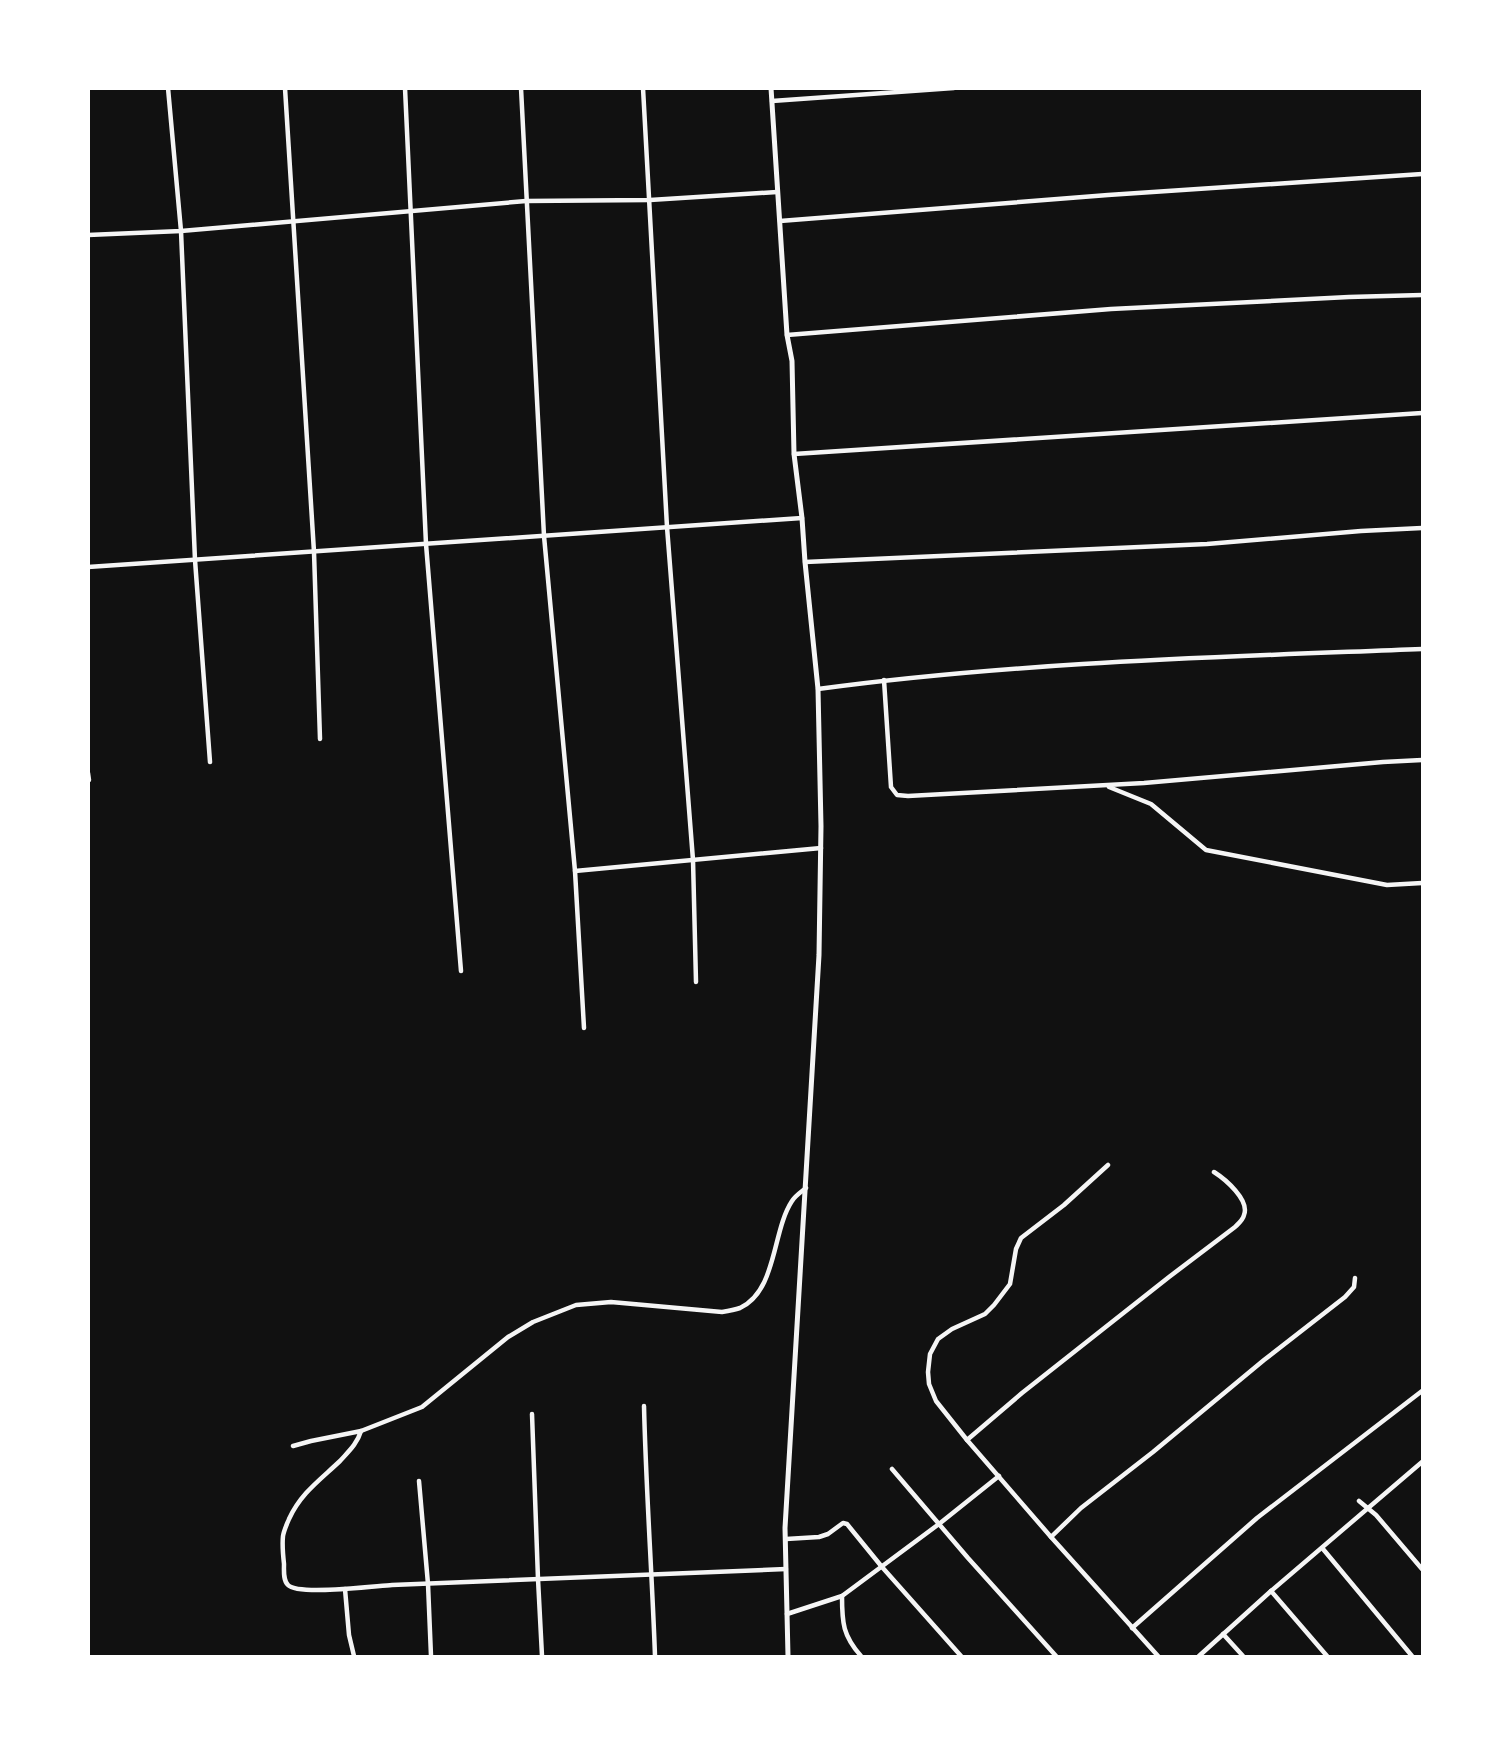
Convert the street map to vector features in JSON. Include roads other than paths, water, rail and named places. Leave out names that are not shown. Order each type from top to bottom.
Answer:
[{"type":"street","points":[[168,88],[181,231],[195,560],[210,762]]},
{"type":"street","points":[[285,88],[314,552],[320,739]]},
{"type":"street","points":[[405,88],[426,544],[461,971]]},
{"type":"street","points":[[521,88],[544,536],[575,871],[584,1028]]},
{"type":"street","points":[[643,88],[667,527],[693,860],[696,982]]},
{"type":"street","points":[[771,88],[787,335],[792,361],[794,453],[818,689],[821,848],[819,955],[786,1539],[788,1656]]},
{"type":"street","points":[[772,101],[954,88]]},
{"type":"street","points":[[780,221],[1108,195],[1422,174]]},
{"type":"street","points":[[88,235],[181,231],[526,201],[650,200],[777,192]]},
{"type":"street","points":[[787,335],[1111,309],[1422,295]]},
{"type":"street","points":[[794,453],[1422,412]]},
{"type":"street","points":[[88,567],[802,518]]},
{"type":"street","points":[[805,562],[1207,544],[1422,528]]},
{"type":"street","points":[[818,689],[884,680],[1141,660],[1422,648]]},
{"type":"street","points":[[884,680],[891,787],[897,795],[1106,786],[1422,760]]},
{"type":"street","points":[[88,773],[89,780]]},
{"type":"street","points":[[1106,786],[1151,804],[1206,850],[1387,885],[1422,883]]},
{"type":"street","points":[[575,871],[821,848]]},
{"type":"street","points":[[1108,1165],[1064,1205],[1021,1238],[1016,1249],[1010,1284],[994,1305],[985,1314],[952,1329],[938,1339],[932,1347],[928,1362],[929,1384],[936,1401],[967,1440],[1158,1656]]},
{"type":"street","points":[[967,1440],[1022,1393],[1235,1227],[1245,1215],[1245,1206],[1237,1193],[1214,1172]]},
{"type":"street","points":[[293,1446],[361,1431],[422,1407],[508,1337],[533,1322],[576,1305],[611,1302],[722,1312],[738,1309],[754,1298],[762,1287],[780,1228],[792,1200],[806,1188]]},
{"type":"street","points":[[1051,1537],[1081,1508],[1345,1297],[1354,1287],[1355,1278]]},
{"type":"street","points":[[1132,1628],[1257,1518],[1422,1391]]},
{"type":"street","points":[[644,1406],[655,1656]]},
{"type":"street","points":[[532,1414],[542,1656]]},
{"type":"street","points":[[361,1431],[358,1441],[350,1450],[307,1490],[296,1505],[283,1535],[284,1576],[287,1584],[296,1590],[786,1569]]},
{"type":"street","points":[[1199,1656],[1422,1462]]},
{"type":"street","points":[[892,1469],[1056,1656]]},
{"type":"street","points":[[787,1614],[842,1596],[999,1476]]},
{"type":"street","points":[[419,1481],[428,1584],[431,1656]]},
{"type":"street","points":[[1359,1501],[1369,1508],[1422,1569]]},
{"type":"street","points":[[786,1539],[819,1537],[828,1534],[843,1523],[847,1524],[961,1656]]},
{"type":"street","points":[[1323,1549],[1412,1656]]},
{"type":"street","points":[[345,1589],[349,1635],[354,1656]]},
{"type":"street","points":[[1271,1591],[1327,1656]]},
{"type":"street","points":[[842,1596],[842,1622],[851,1644],[861,1656]]},
{"type":"street","points":[[1223,1634],[1243,1656]]}]
